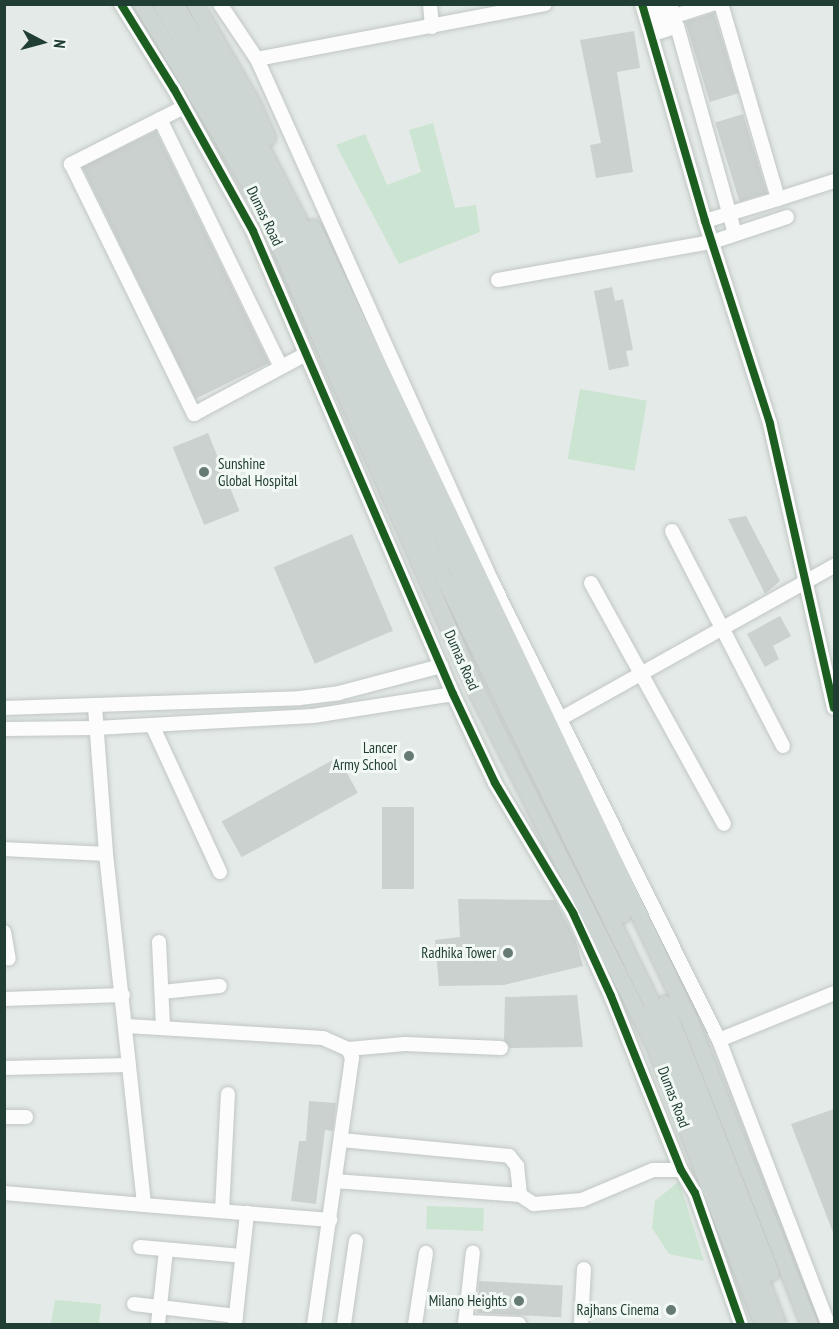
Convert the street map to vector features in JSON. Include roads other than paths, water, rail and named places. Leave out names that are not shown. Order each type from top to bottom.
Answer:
[{"type":"main road","name":"Dumas Road","points":[[142,4],[260,201],[477,692],[653,1042],[763,1324]]},
{"type":"main road","points":[[161,4],[234,129],[308,273],[433,555],[660,1020],[778,1324]]},
{"type":"main road","points":[[175,4],[249,124],[297,217],[431,513],[672,1018],[790,1324]]},
{"type":"main road","points":[[195,4],[253,105],[327,255],[689,1019],[809,1324]]},
{"type":"street","points":[[121,4],[184,107],[253,231],[453,694],[495,783],[573,913],[681,1170],[695,1193],[741,1324]]},
{"type":"street","points":[[220,4],[257,59],[491,580],[719,1040],[828,1324]]},
{"type":"street","points":[[430,4],[432,27]]},
{"type":"street","points":[[257,59],[545,4]]},
{"type":"street","points":[[648,19],[712,4]]},
{"type":"street","points":[[718,4],[722,8],[778,199]]},
{"type":"street","points":[[648,19],[673,13]]},
{"type":"street","points":[[673,13],[735,234]]},
{"type":"street","points":[[648,19],[704,218],[770,424],[808,580],[834,708]]},
{"type":"street","points":[[184,107],[71,164],[194,414],[306,354]]},
{"type":"street","points":[[160,119],[281,367]]},
{"type":"street","points":[[704,218],[834,185]]},
{"type":"street","points":[[498,280],[712,242],[787,217]]},
{"type":"street","points":[[672,531],[783,746]]},
{"type":"street","points":[[560,719],[834,566]]},
{"type":"street","points":[[591,583],[639,675],[724,824]]},
{"type":"street","points":[[4,708],[95,707],[300,698],[339,693],[441,666]]},
{"type":"street","points":[[4,729],[96,728],[346,712],[453,694]]},
{"type":"street","points":[[95,707],[106,854],[127,1026],[144,1204]]},
{"type":"street","points":[[152,725],[220,872]]},
{"type":"street","points":[[4,849],[106,854]]},
{"type":"street","points":[[4,932],[9,959]]},
{"type":"street","points":[[159,942],[163,1028]]},
{"type":"street","points":[[162,992],[220,986]]},
{"type":"street","points":[[719,1040],[834,993]]},
{"type":"street","points":[[4,999],[123,995]]},
{"type":"street","points":[[127,1026],[323,1038],[348,1049],[405,1044],[501,1048]]},
{"type":"street","points":[[314,1324],[352,1058],[348,1049]]},
{"type":"street","points":[[4,1068],[129,1065]]},
{"type":"street","points":[[222,1211],[228,1094]]},
{"type":"street","points":[[4,1117],[26,1117]]},
{"type":"street","points":[[340,1140],[509,1156],[517,1166],[520,1195]]},
{"type":"street","points":[[335,1181],[520,1195],[534,1204],[582,1200],[653,1170],[681,1170]]},
{"type":"street","points":[[4,1193],[330,1220]]},
{"type":"street","points":[[134,1304],[236,1320],[247,1213]]},
{"type":"street","points":[[344,1324],[356,1241]]},
{"type":"street","points":[[140,1247],[242,1256]]},
{"type":"street","points":[[158,1324],[166,1250]]},
{"type":"street","points":[[473,1252],[465,1323],[519,1324]]},
{"type":"street","points":[[416,1324],[426,1253]]},
{"type":"street","points":[[581,1324],[584,1269]]},
{"type":"place","name":"Sunshine Global Hospital","points":[[204,472]]},
{"type":"place","name":"Lancer Army School","points":[[409,756]]},
{"type":"place","name":"Radhika Tower","points":[[508,953]]},
{"type":"place","name":"Milano Heights","points":[[519,1301]]},
{"type":"place","name":"Rajhans Cinema","points":[[671,1310]]}]
